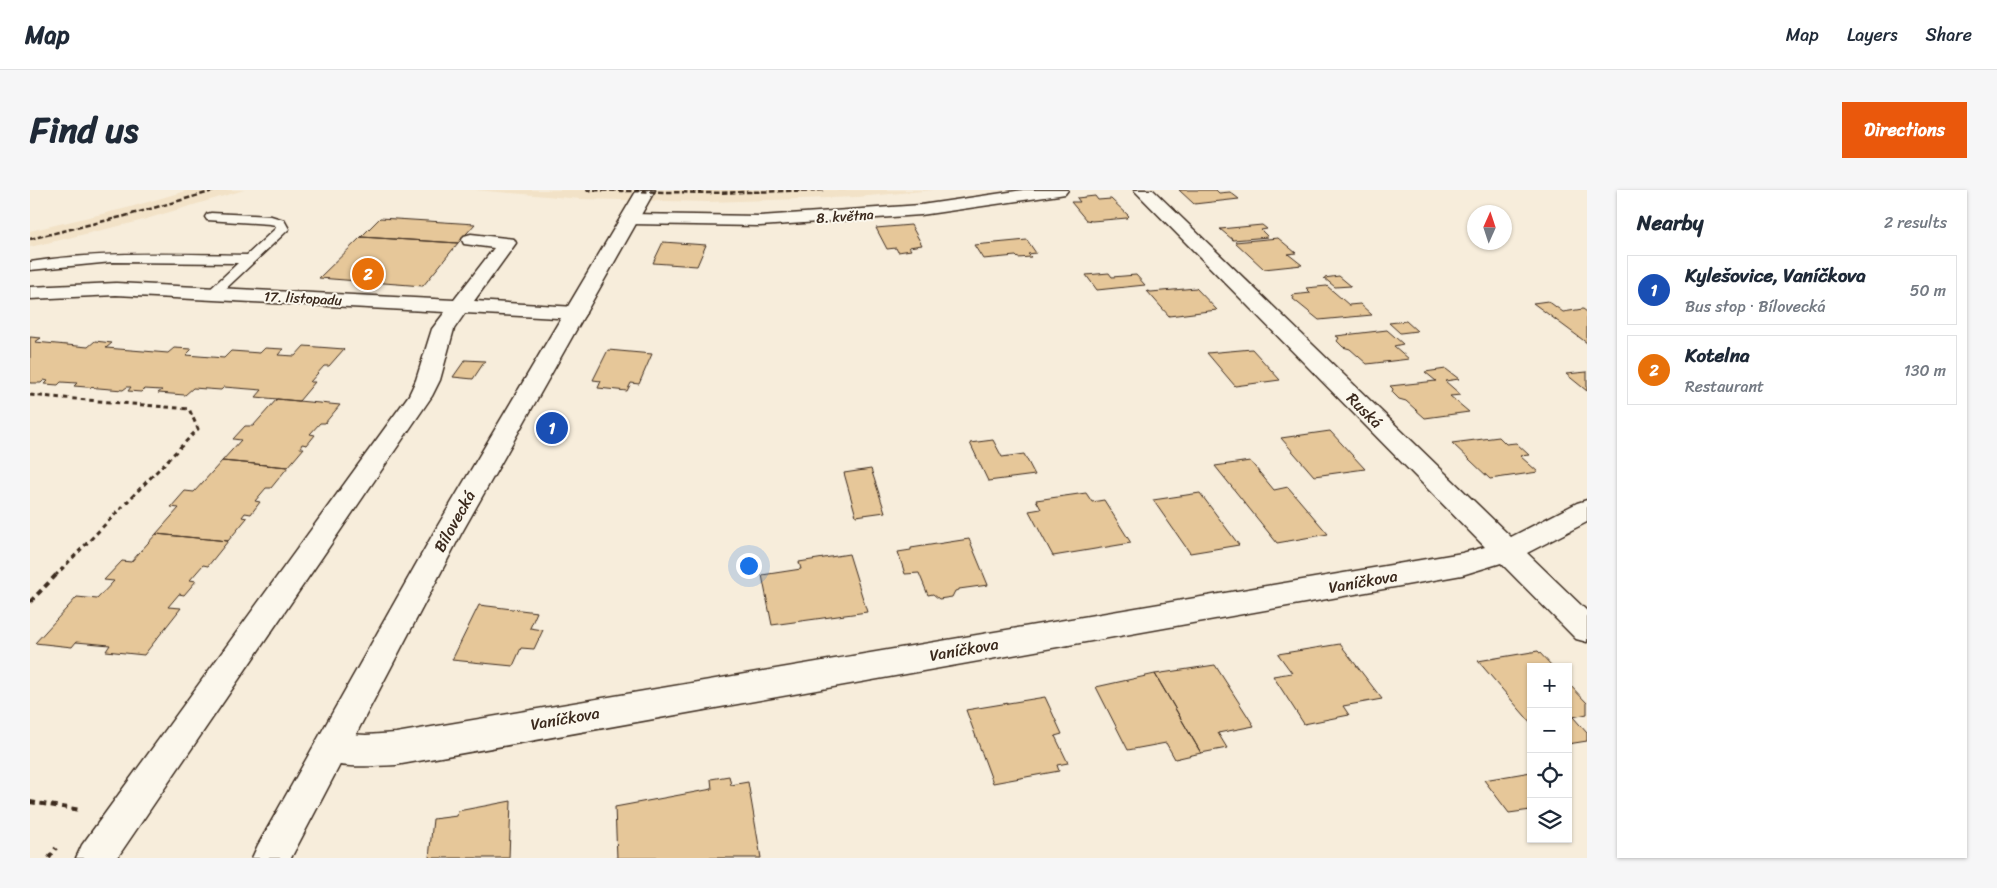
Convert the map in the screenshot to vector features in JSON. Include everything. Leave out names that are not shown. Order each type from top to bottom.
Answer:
[{"type":"street","name":"Bílovecká","points":[[271,858],[451,526],[646,190]]},
{"type":"street","name":"8. května","points":[[630,219],[760,221],[922,210],[1059,190]]},
{"type":"street","name":"Ruská","points":[[1143,190],[1587,630]]},
{"type":"street","points":[[95,858],[420,396],[428,380],[443,329],[508,243],[471,240]]},
{"type":"street","name":"17. listopadu","points":[[30,293],[116,289],[576,313]]},
{"type":"street","name":"Vaníčkova","points":[[331,749],[366,751],[396,749],[1462,564],[1507,551],[1587,510]]},
{"type":"lane","points":[[211,217],[271,220],[280,223],[283,229],[212,293]]},
{"type":"lane","points":[[30,266],[59,261],[134,258],[250,259]]},
{"type":"path","points":[[30,395],[189,410],[198,429],[30,602]]},
{"type":"path","points":[[30,802],[84,810],[78,818]]},
{"type":"path","points":[[49,858],[60,842]]},
{"type":"shaded area","points":[[189,190],[244,190],[136,222],[30,247],[30,231],[127,208]]},
{"type":"shaded area","points":[[475,190],[933,190],[858,197],[708,202],[581,199]]},
{"type":"building","points":[[1179,190],[1230,192],[1239,199],[1194,204]]},
{"type":"building","points":[[1095,196],[1098,200],[1111,199],[1129,216],[1127,218],[1086,220],[1071,202],[1080,202],[1077,198]]},
{"type":"building","points":[[380,218],[475,224],[458,243],[361,237]]},
{"type":"building","points":[[911,225],[922,245],[909,247],[911,250],[898,252],[896,248],[887,249],[876,228]]},
{"type":"building","points":[[1262,225],[1267,229],[1261,230],[1268,237],[1233,240],[1220,229]]},
{"type":"building","points":[[361,237],[458,243],[423,286],[319,278]]},
{"type":"building","points":[[1278,238],[1296,253],[1288,254],[1302,265],[1264,269],[1235,242]]},
{"type":"building","points":[[1027,240],[1036,253],[1028,254],[1031,257],[1018,258],[1016,256],[983,259],[974,245]]},
{"type":"building","points":[[663,242],[706,245],[697,266],[653,263]]},
{"type":"building","points":[[1109,273],[1112,277],[1136,275],[1145,285],[1097,290],[1086,275]]},
{"type":"building","points":[[1339,276],[1351,286],[1335,287],[1324,278]]},
{"type":"building","points":[[1327,286],[1349,305],[1360,304],[1372,315],[1319,320],[1293,299],[1292,295],[1311,293],[1306,288]]},
{"type":"building","points":[[1196,288],[1217,310],[1169,316],[1147,291],[1151,292]]},
{"type":"building","points":[[1548,301],[1563,312],[1583,309],[1587,312],[1587,343],[1533,303]]},
{"type":"building","points":[[1406,321],[1417,331],[1400,333],[1389,323]]},
{"type":"building","points":[[1387,330],[1403,344],[1394,346],[1409,359],[1367,364],[1350,349],[1343,347],[1337,341],[1339,338],[1336,336]]},
{"type":"building","points":[[30,337],[41,338],[35,342],[88,347],[95,341],[112,343],[106,348],[168,353],[174,348],[192,349],[186,355],[224,358],[231,351],[260,353],[265,348],[283,349],[278,355],[295,356],[304,346],[344,349],[329,366],[324,366],[310,382],[315,382],[299,401],[256,397],[262,390],[224,387],[221,390],[193,388],[185,395],[158,393],[162,390],[144,389],[141,392],[128,391],[131,387],[123,390],[74,386],[77,383],[45,384],[48,381],[44,380],[41,383],[30,383]]},
{"type":"building","points":[[1252,349],[1280,380],[1235,386],[1207,353]]},
{"type":"building","points":[[608,350],[652,354],[639,384],[631,383],[627,391],[598,388],[601,381],[593,380]]},
{"type":"building","points":[[465,360],[485,361],[473,379],[453,377]]},
{"type":"building","points":[[1446,369],[1459,379],[1445,381],[1461,395],[1450,396],[1469,412],[1425,418],[1406,401],[1399,399],[1392,392],[1393,389],[1390,386],[1436,381],[1425,372]]},
{"type":"building","points":[[1587,372],[1587,391],[1566,374]]},
{"type":"building","points":[[277,399],[340,405],[325,423],[320,423],[310,434],[315,435],[307,445],[302,444],[300,448],[304,448],[288,467],[222,461],[241,440],[233,439],[245,426],[253,426]]},
{"type":"building","points":[[1330,431],[1365,469],[1314,476],[1281,438]]},
{"type":"building","points":[[1499,437],[1506,444],[1516,443],[1529,455],[1520,456],[1538,472],[1490,479],[1452,443]]},
{"type":"building","points":[[993,440],[1002,457],[1024,454],[1035,475],[988,481],[970,443]]},
{"type":"building","points":[[222,461],[288,467],[271,488],[266,488],[255,501],[260,502],[251,514],[245,513],[242,517],[247,518],[228,541],[156,534],[179,508],[171,507],[185,491],[194,492]]},
{"type":"building","points":[[1250,461],[1274,490],[1288,487],[1328,534],[1277,543],[1215,466]]},
{"type":"building","points":[[871,469],[885,512],[856,516],[844,473]]},
{"type":"building","points":[[1086,493],[1092,502],[1104,500],[1131,543],[1053,556],[1029,511],[1041,509],[1036,500]]},
{"type":"building","points":[[1200,493],[1239,545],[1190,553],[1153,500]]},
{"type":"building","points":[[156,534],[228,541],[208,566],[203,565],[190,580],[196,581],[184,595],[179,594],[168,607],[181,608],[144,655],[106,651],[110,645],[76,642],[72,647],[35,643],[77,597],[97,599],[114,581],[104,580],[122,561],[131,562]]},
{"type":"building","points":[[969,539],[988,585],[959,589],[955,591],[952,597],[939,599],[933,594],[928,595],[919,573],[905,574],[898,552],[911,550],[911,548]]},
{"type":"building","points":[[849,554],[867,612],[772,625],[762,575],[801,569],[799,562]]},
{"type":"building","points":[[479,605],[537,612],[530,628],[543,630],[534,649],[521,648],[513,666],[452,660]]},
{"type":"building","points":[[1340,644],[1382,699],[1343,706],[1349,715],[1304,724],[1273,676],[1292,673],[1278,654]]},
{"type":"building","points":[[1538,651],[1549,663],[1527,663],[1527,718],[1478,661]]},
{"type":"building","points":[[1215,665],[1254,726],[1218,733],[1227,748],[1201,753],[1155,674]]},
{"type":"building","points":[[1155,674],[1201,753],[1175,759],[1166,743],[1128,750],[1096,687]]},
{"type":"building","points":[[1572,687],[1587,703],[1587,714],[1573,717],[1587,733],[1587,741],[1572,743]]},
{"type":"building","points":[[1045,697],[1062,734],[1055,736],[1068,763],[1057,765],[1059,771],[993,783],[966,710]]},
{"type":"building","points":[[1527,773],[1527,811],[1509,813],[1484,780]]},
{"type":"building","points":[[729,776],[731,785],[748,782],[761,858],[617,858],[615,807],[712,789],[711,779]]},
{"type":"building","points":[[511,801],[509,858],[429,858],[433,819],[457,816],[458,811]]},
{"type":"railway","points":[[30,239],[125,216],[217,190]]},
{"type":"railway","points":[[586,190],[709,193],[824,190]]},
{"type":"place","name":"Kotelna","points":[[368,274]]},
{"type":"place","name":"Kylešovice, Vaníčkova","points":[[552,428]]}]
